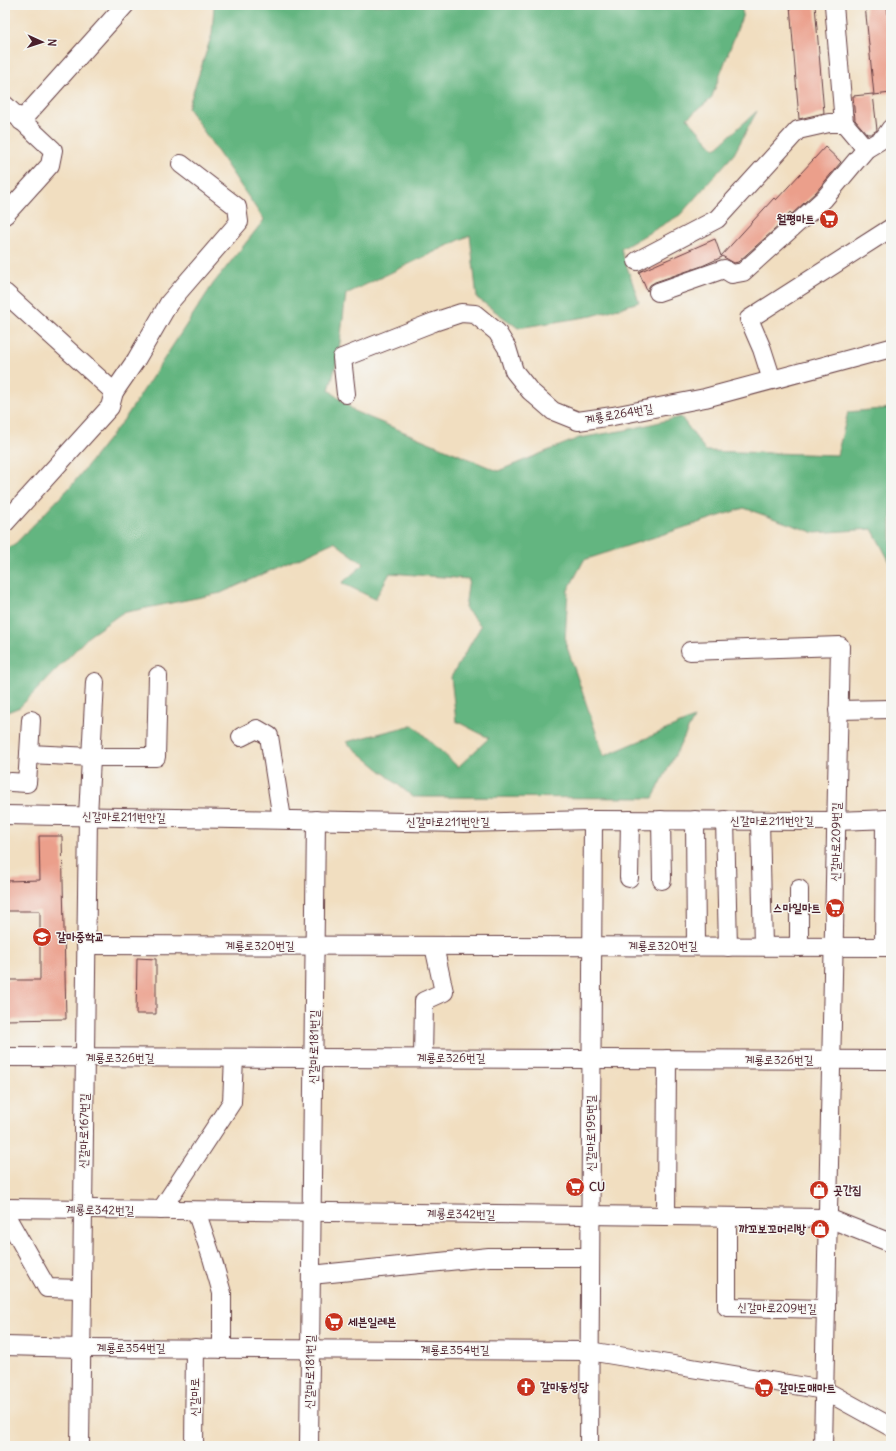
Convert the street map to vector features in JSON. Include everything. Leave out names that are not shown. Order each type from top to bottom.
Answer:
[{"type":"street","points":[[22,121],[125,5]]},
{"type":"street","points":[[834,5],[844,123],[866,149]]},
{"type":"street","points":[[5,105],[53,150],[50,165],[5,215]]},
{"type":"street","points":[[637,261],[717,219],[798,130],[829,123],[844,123]]},
{"type":"street","points":[[658,292],[724,268],[732,274],[743,272],[824,199],[866,149],[884,138],[891,128]]},
{"type":"street","points":[[5,522],[110,407],[114,392],[136,360],[169,303],[239,222],[237,207],[181,164]]},
{"type":"street","points":[[772,380],[762,349],[749,319],[891,228]]},
{"type":"street","points":[[5,293],[114,392]]},
{"type":"street","name":"계룡로264번길","points":[[346,394],[342,358],[461,313],[475,314],[497,332],[507,348],[514,371],[530,391],[552,411],[578,421],[613,416],[705,398],[891,348]]},
{"type":"street","name":"신갈마로209번길","points":[[690,651],[840,646],[823,1446]]},
{"type":"street","points":[[29,754],[92,757],[156,757],[158,676]]},
{"type":"street","name":"신갈마로167번길","points":[[80,1446],[88,816],[95,682]]},
{"type":"street","points":[[838,710],[891,708]]},
{"type":"street","points":[[12,782],[27,783],[31,720]]},
{"type":"street","points":[[241,737],[258,729],[269,736],[282,819]]},
{"type":"street","name":"신갈마로211번안길","points":[[5,815],[464,823],[593,820],[836,821],[888,819]]},
{"type":"street","points":[[887,947],[888,819]]},
{"type":"street","name":"신갈마로181번길","points":[[309,1446],[316,820]]},
{"type":"street","name":"신갈마로195번길","points":[[588,1446],[593,820]]},
{"type":"street","points":[[629,878],[630,820]]},
{"type":"street","points":[[661,820],[662,880]]},
{"type":"street","points":[[694,820],[696,946]]},
{"type":"street","points":[[725,820],[728,946]]},
{"type":"street","points":[[760,820],[763,946]]},
{"type":"street","points":[[799,889],[799,947]]},
{"type":"street","name":"계룡로320번길","points":[[86,945],[887,947]]},
{"type":"street","points":[[423,1058],[424,1001],[444,992],[434,946]]},
{"type":"street","name":"계룡로326번길","points":[[5,1057],[891,1060]]},
{"type":"street","points":[[161,1210],[232,1102],[234,1058]]},
{"type":"street","points":[[666,1216],[668,1059]]},
{"type":"street","name":"계룡로342번길","points":[[5,1208],[828,1218],[891,1243]]},
{"type":"street","points":[[196,1211],[222,1293],[222,1349]]},
{"type":"street","points":[[5,1214],[47,1288],[82,1289]]},
{"type":"street","name":"신갈마로209번길","points":[[727,1217],[727,1307],[826,1309]]},
{"type":"street","points":[[311,1275],[489,1257],[590,1257]]},
{"type":"street","name":"계룡로354번길","points":[[5,1346],[82,1348],[589,1351],[824,1390],[891,1428]]},
{"type":"street","name":"신갈마로","points":[[194,1446],[195,1348]]},
{"type":"green space","points":[[214,5],[740,5],[743,14],[711,99],[687,118],[715,149],[757,111],[734,154],[680,215],[621,249],[639,302],[592,316],[518,328],[477,298],[470,235],[346,294],[338,358],[329,390],[356,412],[498,471],[579,438],[626,430],[681,417],[706,451],[837,455],[848,412],[891,408],[891,564],[872,529],[815,533],[744,508],[584,560],[568,590],[565,641],[604,756],[694,718],[653,798],[413,797],[346,742],[413,725],[458,767],[489,738],[456,721],[451,677],[481,626],[465,608],[469,579],[390,573],[375,599],[342,583],[364,564],[334,542],[221,593],[122,613],[89,636],[20,707],[5,713],[5,550],[16,543],[71,486],[126,417],[213,284],[264,220],[188,108],[212,34]]},
{"type":"building","points":[[790,5],[815,5],[824,113],[799,119]]},
{"type":"building","points":[[865,5],[887,5],[891,44],[891,93],[874,95]]},
{"type":"building","points":[[873,94],[877,130],[871,134],[867,134],[855,120],[853,96]]},
{"type":"building","points":[[825,147],[841,162],[816,192],[792,214],[790,212],[773,231],[738,262],[734,263],[722,256],[702,266],[655,282],[650,285],[647,291],[639,272],[715,239],[721,256],[774,198],[776,200]]},
{"type":"building","points":[[39,836],[62,836],[66,1019],[5,1020],[5,980],[40,980],[40,911],[5,911],[5,881],[40,880]]},
{"type":"building","points":[[137,958],[156,959],[156,1014],[136,1014]]},
{"type":"place","name":"월평마트","points":[[829,219]]},
{"type":"place","name":"스마일마트","points":[[835,908]]},
{"type":"place","name":"갈마중학교","points":[[42,937]]},
{"type":"place","name":"CU","points":[[575,1187]]},
{"type":"place","name":"곳간집","points":[[819,1190]]},
{"type":"place","name":"까꼬보꼬머리방","points":[[820,1229]]},
{"type":"place","name":"세븐일레븐","points":[[334,1322]]},
{"type":"place","name":"갈마동성당","points":[[526,1387]]},
{"type":"place","name":"갈마도매마트","points":[[764,1388]]}]
